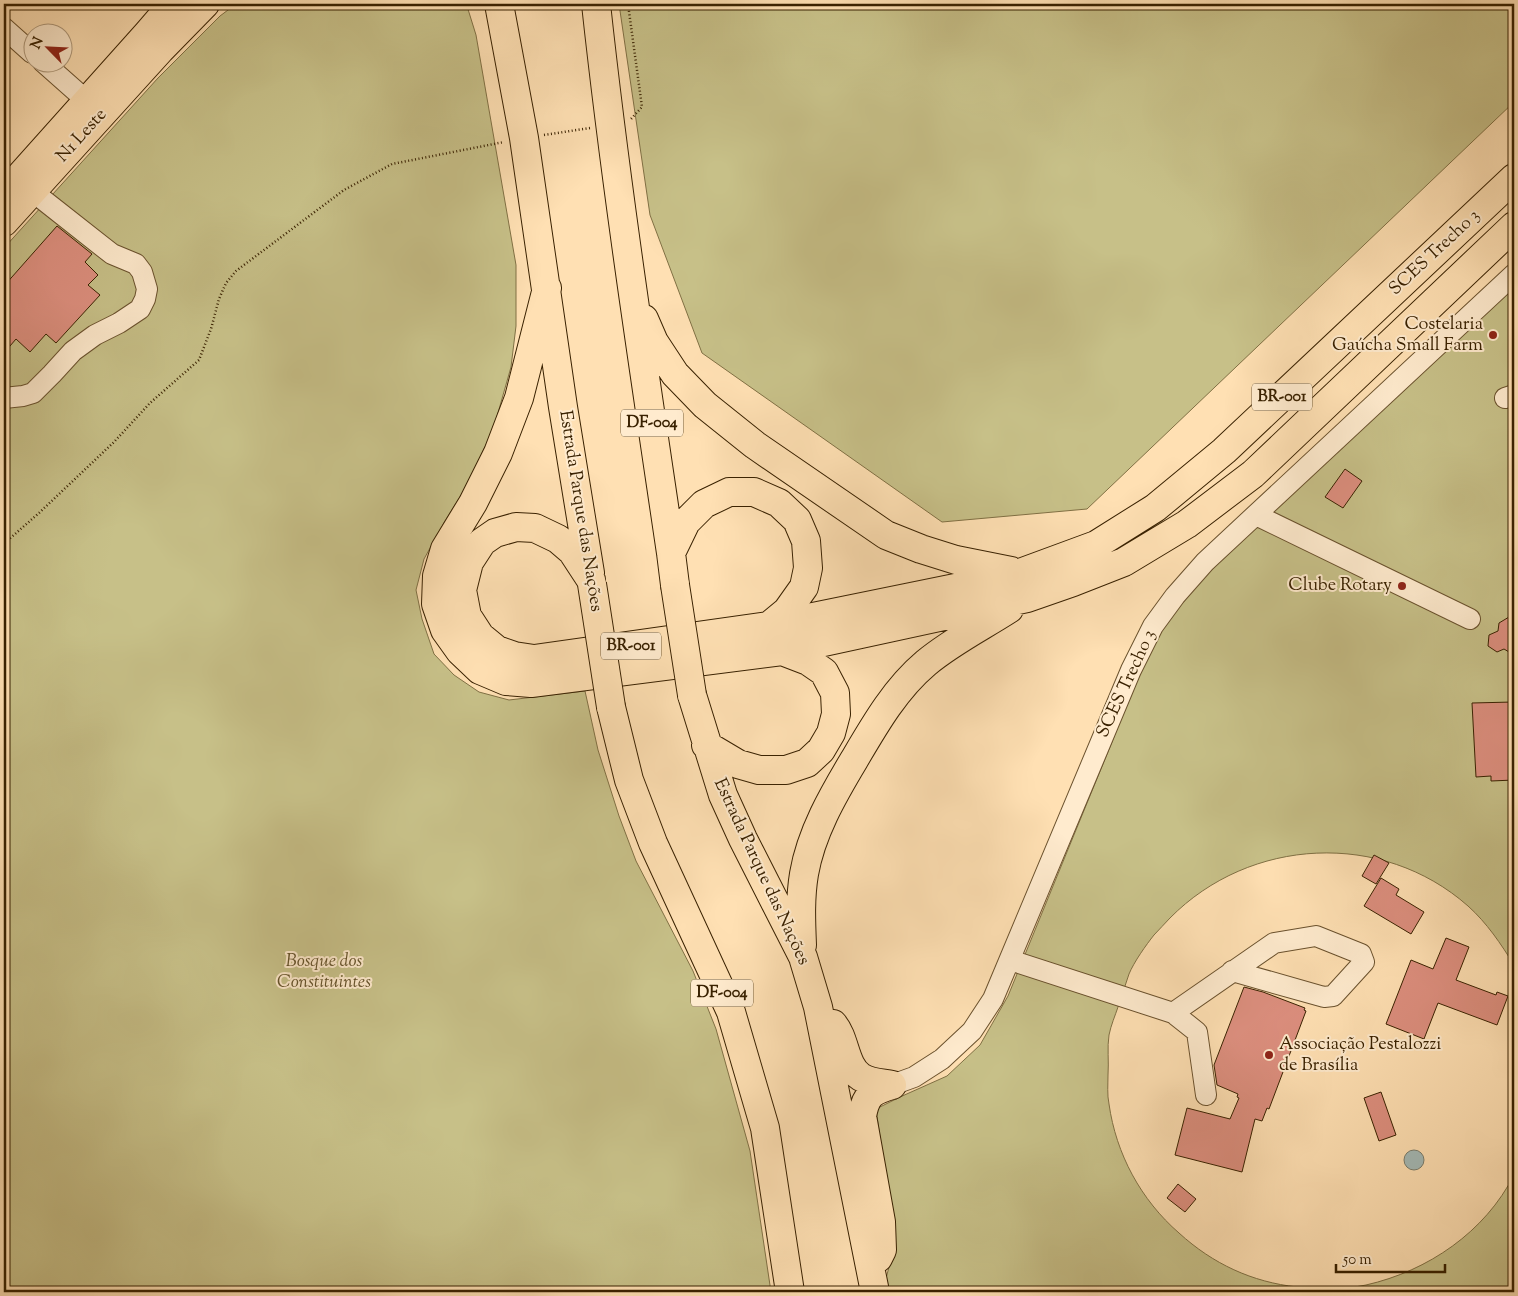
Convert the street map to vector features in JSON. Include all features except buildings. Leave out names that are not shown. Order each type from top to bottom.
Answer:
[{"type":"highway","points":[[154,41],[173,4]]},
{"type":"highway","points":[[154,41],[205,4]]},
{"type":"highway","name":"Estrada Parque das Nações","points":[[596,4],[632,292],[692,695],[706,746],[723,795],[743,839],[803,957],[818,1007],[873,1281]]},
{"type":"highway","name":"Estrada Parque das Nações","points":[[498,9],[524,138],[563,407],[611,707],[629,780],[653,843],[731,1012],[765,1128],[790,1292]]},
{"type":"highway","name":"N1 Leste","points":[[4,194],[94,108],[154,41]]},
{"type":"highway","name":"N1 Leste","points":[[4,222],[32,191],[94,108]]},
{"type":"highway","name":"SCES Trecho 3","points":[[1024,585],[1096,545],[1155,508],[1224,451],[1514,178]]},
{"type":"highway","name":"SCES Trecho 3","points":[[1024,585],[1073,582],[1124,562],[1187,524],[1253,474],[1514,226]]},
{"type":"highway","name":"BR-001","points":[[547,288],[519,398],[502,444],[474,503],[445,549],[437,576],[436,604],[445,630],[460,651],[480,670],[506,681],[531,683],[782,651],[1024,585]]},
{"type":"highway","points":[[632,292],[654,342],[675,374],[705,405],[755,445],[886,535],[921,550],[956,560],[1024,585]]},
{"type":"highway","points":[[672,553],[686,522],[704,504],[729,492],[754,492],[779,504],[797,520],[806,541],[808,568],[804,587],[787,611],[769,626]]},
{"type":"highway","name":"BR-001","points":[[592,582],[572,551],[558,539],[536,528],[516,527],[495,533],[482,542],[469,562],[462,590],[467,616],[480,636],[497,650],[534,660],[769,626],[975,584],[1024,585]]},
{"type":"highway","name":"BR-001","points":[[803,957],[800,908],[804,873],[817,830],[839,785],[870,733],[899,691],[925,664],[957,640],[987,623],[1024,585]]},
{"type":"highway","name":"BR-001","points":[[706,746],[738,764],[759,770],[786,770],[800,766],[807,763],[821,750],[831,733],[836,714],[835,693],[824,672],[808,661],[782,651]]},
{"type":"highway","points":[[818,1007],[840,1032],[850,1065],[860,1077],[892,1085]]},
{"type":"highway","points":[[873,1281],[882,1250],[881,1222],[862,1116],[868,1097],[873,1092],[892,1085]]},
{"type":"street","points":[[4,28],[22,44]]},
{"type":"street","points":[[54,72],[94,108]]},
{"type":"street","points":[[4,398],[23,396],[33,392],[73,351],[95,335],[119,323],[140,309],[147,289],[142,272],[136,264],[112,254],[102,247],[32,191]]},
{"type":"street","name":"SCES Trecho 3","points":[[892,1085],[914,1077],[942,1059],[972,1031],[993,998],[1131,670],[1154,626],[1175,596],[1205,562],[1514,274]]},
{"type":"street","points":[[1256,515],[1470,619]]},
{"type":"street","points":[[1173,1013],[1232,971],[1274,943],[1316,936],[1361,954],[1364,962],[1333,996],[1324,997],[1232,971]]},
{"type":"street","points":[[1010,960],[1173,1013],[1198,1032],[1206,1095]]},
{"type":"path","points":[[4,540],[7,541],[39,514],[114,442],[150,403],[199,360],[211,329],[222,291],[236,271],[344,190],[392,164],[524,138],[610,125],[630,120],[642,108],[628,4]]},
{"type":"green space","name":"Bosque dos Constituintes","points":[[236,4],[466,4],[467,6],[476,35],[516,265],[516,326],[511,367],[494,427],[468,484],[424,559],[416,590],[422,619],[434,654],[454,675],[479,692],[509,700],[585,691],[598,750],[619,816],[636,861],[693,971],[716,1029],[750,1151],[771,1292],[4,1292],[4,248],[158,78],[220,16]]},
{"type":"green space","points":[[619,4],[1514,4],[1514,102],[1087,509],[942,522],[702,353],[650,215]]},
{"type":"green space","points":[[1514,285],[1514,965],[1493,934],[1468,906],[1434,881],[1396,864],[1357,855],[1317,853],[1277,859],[1238,871],[1202,891],[1170,918],[1147,944],[1137,959],[1129,974],[1110,1031],[1108,1044],[1108,1101],[1112,1123],[1132,1175],[1165,1220],[1192,1244],[1219,1262],[1249,1276],[1280,1285],[1319,1290],[1361,1286],[1389,1279],[1411,1270],[1452,1246],[1471,1231],[1502,1196],[1514,1175],[1514,1292],[886,1292],[885,1282],[895,1245],[876,1109],[947,1076],[980,1045],[1008,996],[1125,708],[1160,630],[1205,576]]},
{"type":"water","points":[[1410,1150],[1418,1150],[1424,1156],[1424,1164],[1418,1170],[1410,1170],[1404,1164],[1404,1156]]},
{"type":"place","name":"Costelaria Gaúcha Small Farm","points":[[1493,335]]},
{"type":"place","name":"Clube Rotary","points":[[1402,586]]},
{"type":"place","name":"Associação Pestalozzi de Brasília","points":[[1269,1055]]}]
